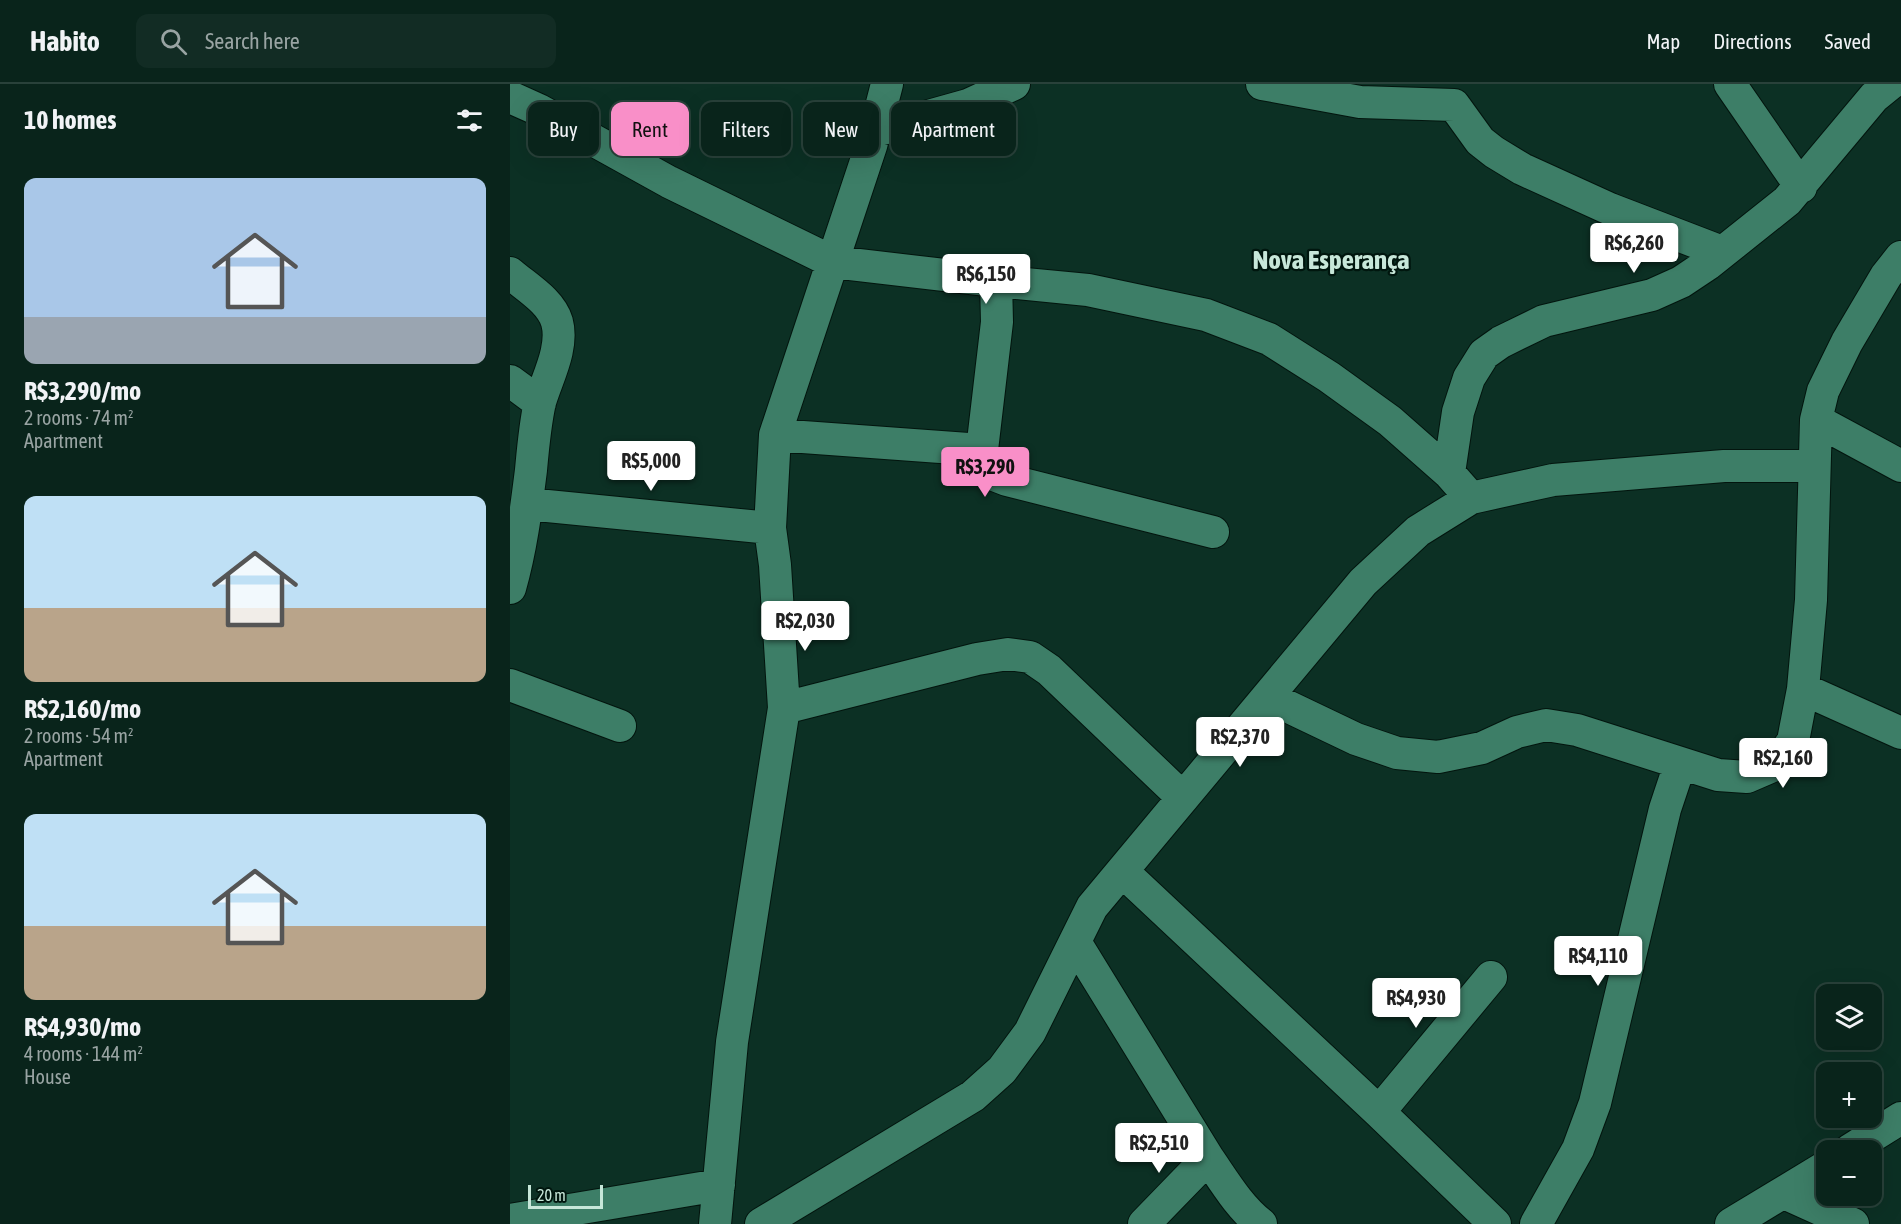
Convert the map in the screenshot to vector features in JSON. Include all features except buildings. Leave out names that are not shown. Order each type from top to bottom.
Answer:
[{"type":"street","points":[[879,115],[887,84]]},
{"type":"street","points":[[879,130],[968,105],[1014,84]]},
{"type":"street","points":[[1262,84],[1360,102],[1459,94],[1480,141],[1522,169],[1610,209],[1722,252]]},
{"type":"street","points":[[1730,84],[1801,187]]},
{"type":"street","points":[[1449,473],[1458,412],[1469,378],[1484,354],[1501,342],[1544,321],[1652,295],[1681,282],[1708,264],[1787,201],[1801,187],[1876,88]]},
{"type":"street","points":[[510,97],[539,110],[669,182],[833,262],[1088,290],[1206,315],[1269,339],[1329,377],[1390,421],[1449,473],[1471,498]]},
{"type":"street","points":[[715,1224],[732,1042],[784,708],[775,565],[770,528],[775,435],[867,156]]},
{"type":"street","points":[[1268,698],[1356,739],[1397,753],[1438,757],[1482,748],[1517,732],[1546,725],[1577,730],[1718,775],[1747,777],[1777,764],[1793,741],[1803,689],[1811,600],[1816,420],[1823,391],[1847,342],[1886,276],[1901,257]]},
{"type":"street","points":[[510,273],[548,305],[559,330],[558,346],[540,403],[527,504],[510,588]]},
{"type":"street","points":[[996,281],[997,322],[981,464],[989,473],[1007,480],[1213,532]]},
{"type":"street","points":[[510,381],[540,403]]},
{"type":"street","points":[[1816,420],[1901,466]]},
{"type":"street","points":[[775,435],[982,450]]},
{"type":"street","points":[[761,1224],[973,1096],[1002,1070],[1030,1032],[1092,907],[1363,582],[1418,531],[1471,498],[1553,480],[1724,466],[1814,466]]},
{"type":"street","points":[[527,504],[770,528]]},
{"type":"street","points":[[784,708],[977,658],[1008,654],[1030,657],[1049,670],[1183,798]]},
{"type":"street","points":[[510,685],[620,726]]},
{"type":"street","points":[[1803,689],[1901,733]]},
{"type":"street","points":[[1536,1224],[1578,1149],[1595,1103],[1665,809],[1680,764]]},
{"type":"street","points":[[1122,871],[1495,1224]]},
{"type":"street","points":[[1075,942],[1208,1158],[1239,1201],[1261,1224]]},
{"type":"street","points":[[1379,1112],[1491,977]]},
{"type":"street","points":[[1866,1140],[1901,1118]]},
{"type":"street","points":[[1144,1224],[1208,1158]]},
{"type":"street","points":[[1731,1224],[1816,1173]]},
{"type":"street","points":[[510,1220],[544,1220],[719,1185]]},
{"type":"street","points":[[1784,1193],[1853,1224]]},
{"type":"district","name":"Nova Esperança","points":[[1331,259]]}]
